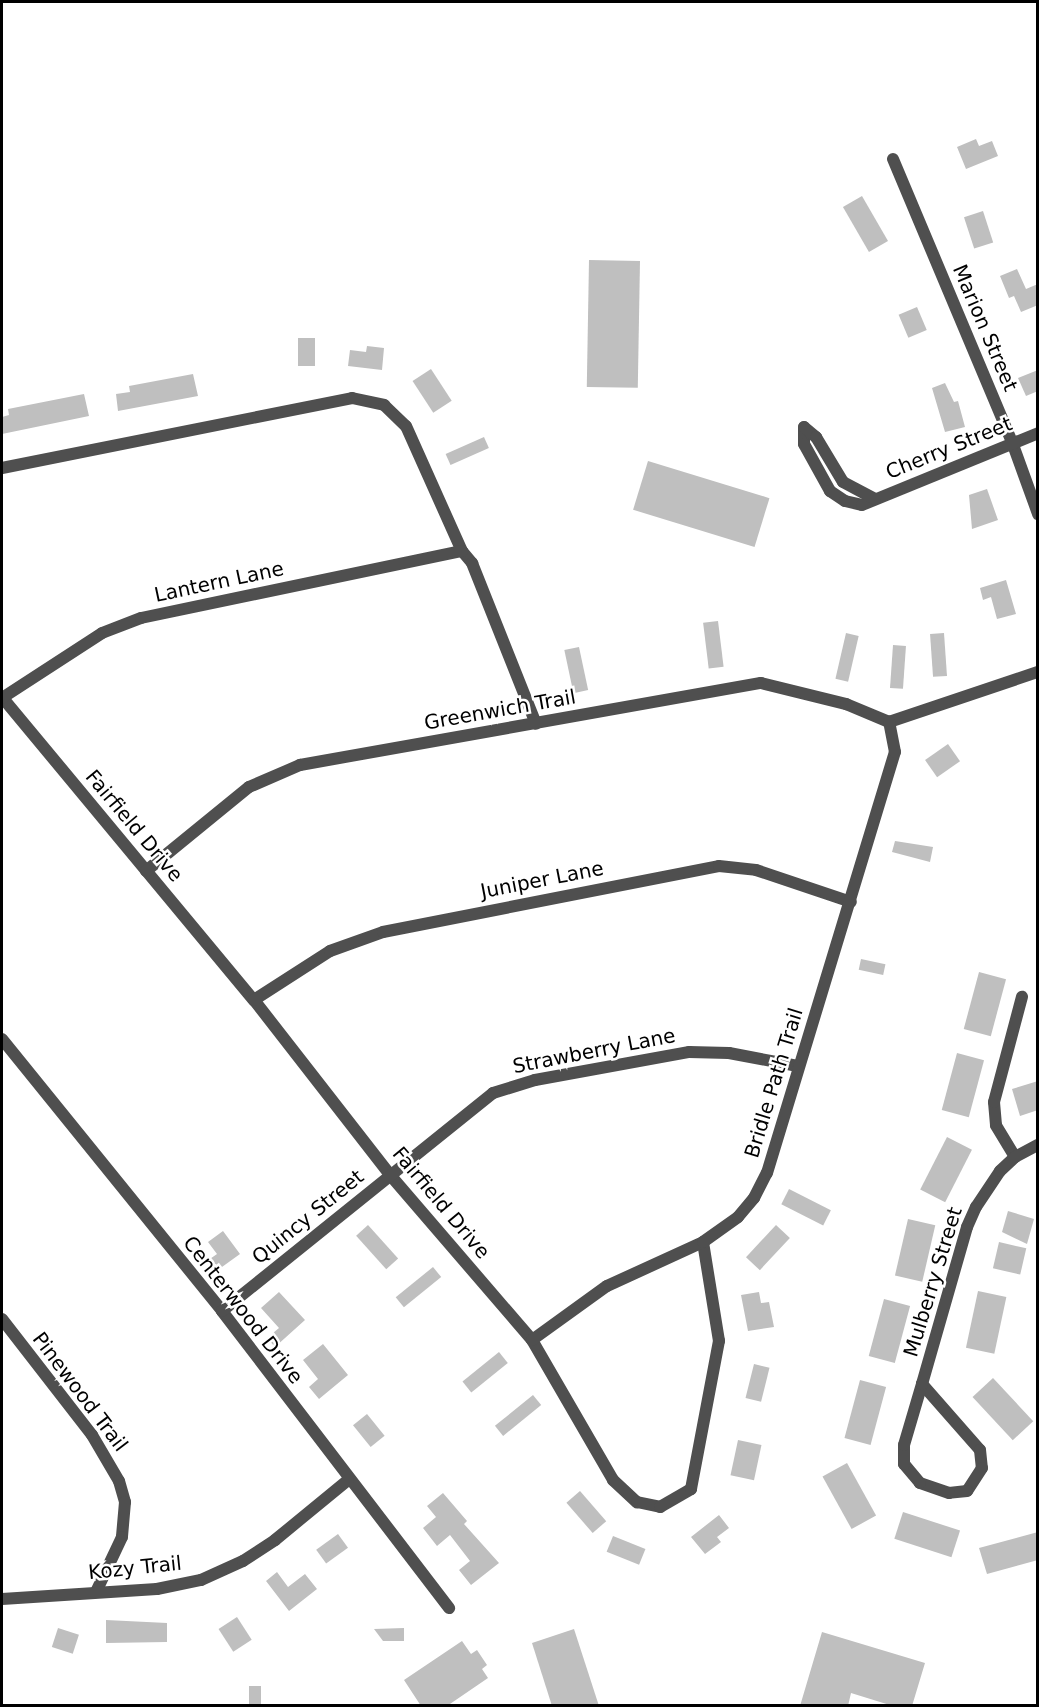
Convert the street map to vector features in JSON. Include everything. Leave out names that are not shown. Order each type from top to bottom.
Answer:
[{"type":"street","name":"Marion Street","points":[[894,159],[1012,442],[1038,514]]},
{"type":"street","points":[[2,468],[352,398],[384,405],[406,426],[462,551],[472,563],[536,724]]},
{"type":"street","name":"Cherry Street","points":[[875,499],[843,482],[816,437],[804,427],[804,444],[830,491],[845,501],[862,505],[1038,433]]},
{"type":"street","name":"Lantern Lane","points":[[2,698],[102,633],[141,618],[462,551]]},
{"type":"street","points":[[889,722],[1038,672]]},
{"type":"street","name":"Greenwich Trail","points":[[146,872],[249,787],[300,765],[761,683],[846,704],[889,722]]},
{"type":"street","name":"Fairfield Drive","points":[[2,698],[254,1000],[391,1176],[532,1340],[613,1480],[637,1502],[660,1507],[691,1489],[719,1341],[703,1242]]},
{"type":"street","name":"Bridle Path Trail","points":[[532,1340],[607,1287],[703,1242],[738,1217],[767,1173],[895,752],[889,722]]},
{"type":"street","name":"Juniper Lane","points":[[254,1000],[330,951],[383,932],[719,866],[756,870],[851,902]]},
{"type":"street","points":[[1015,1157],[996,1125],[994,1102],[1022,997]]},
{"type":"street","name":"Centerwood Drive","points":[[2,1039],[222,1311],[348,1480],[449,1608]]},
{"type":"street","name":"Strawberry Lane","points":[[391,1176],[493,1093],[535,1080],[689,1052],[729,1053],[798,1066]]},
{"type":"street","name":"Mulberry Street","points":[[922,1384],[980,1450],[982,1468],[967,1491],[949,1493],[920,1483],[904,1464],[904,1445],[968,1227],[987,1188],[1015,1157],[1038,1145]]},
{"type":"street","name":"Quincy Street","points":[[222,1311],[391,1176]]},
{"type":"street","name":"Pinewood Trail","points":[[2,1319],[92,1434],[119,1481],[125,1502],[122,1537],[96,1592]]},
{"type":"street","name":"Kozy Trail","points":[[2,1599],[181,1586],[211,1575],[275,1540],[348,1480]]},
{"type":"building","points":[[976,139],[979,146],[992,141],[998,156],[966,169],[957,147]]},
{"type":"building","points":[[862,196],[888,241],[869,252],[843,207]]},
{"type":"building","points":[[983,211],[993,242],[974,249],[964,217]]},
{"type":"building","points":[[589,260],[640,261],[638,388],[587,387]]},
{"type":"building","points":[[1017,269],[1026,289],[1038,284],[1038,305],[1021,312],[1014,296],[1009,298],[1000,276]]},
{"type":"building","points":[[917,307],[927,330],[908,338],[899,315]]},
{"type":"building","points":[[298,338],[315,338],[315,366],[298,366]]},
{"type":"building","points":[[367,346],[384,348],[382,370],[348,366],[350,350],[366,352]]},
{"type":"building","points":[[431,369],[452,401],[433,413],[413,381]]},
{"type":"building","points":[[1038,370],[1038,391],[1026,396],[1018,378]]},
{"type":"building","points":[[193,374],[198,396],[118,411],[116,394],[130,392],[129,386]]},
{"type":"building","points":[[945,383],[954,402],[958,401],[965,427],[945,432],[932,388]]},
{"type":"building","points":[[84,394],[89,416],[2,434],[2,417],[9,415],[8,409]]},
{"type":"building","points":[[484,437],[489,448],[451,465],[446,454]]},
{"type":"building","points":[[648,461],[769,498],[755,547],[633,510]]},
{"type":"building","points":[[987,489],[998,520],[972,529],[969,495]]},
{"type":"building","points":[[1006,580],[1016,614],[997,619],[991,597],[983,600],[980,588]]},
{"type":"building","points":[[718,621],[724,667],[709,668],[703,623]]},
{"type":"building","points":[[846,633],[859,636],[848,682],[835,679]]},
{"type":"building","points":[[944,633],[947,676],[933,677],[930,634]]},
{"type":"building","points":[[893,645],[906,646],[903,689],[890,688]]},
{"type":"building","points":[[579,647],[588,690],[573,693],[564,650]]},
{"type":"building","points":[[948,744],[960,761],[937,777],[925,760]]},
{"type":"building","points":[[895,841],[933,847],[930,862],[892,852]]},
{"type":"building","points":[[861,959],[885,964],[883,975],[859,970]]},
{"type":"building","points":[[979,972],[1006,979],[991,1036],[964,1029]]},
{"type":"building","points":[[957,1053],[984,1060],[969,1117],[942,1110]]},
{"type":"building","points":[[1038,1081],[1038,1110],[1020,1116],[1012,1089]]},
{"type":"building","points":[[947,1137],[972,1150],[945,1202],[920,1190]]},
{"type":"building","points":[[789,1189],[831,1210],[823,1225],[781,1204]]},
{"type":"building","points":[[1008,1211],[1034,1219],[1027,1244],[1002,1232]]},
{"type":"building","points":[[908,1219],[935,1225],[922,1282],[895,1276]]},
{"type":"building","points":[[368,1225],[398,1258],[386,1269],[356,1236]]},
{"type":"building","points":[[776,1225],[790,1238],[760,1270],[746,1257]]},
{"type":"building","points":[[223,1231],[240,1254],[215,1272],[207,1261],[217,1254],[208,1242]]},
{"type":"building","points":[[999,1242],[1026,1248],[1020,1275],[993,1268]]},
{"type":"building","points":[[433,1267],[441,1277],[404,1307],[396,1297]]},
{"type":"building","points":[[978,1291],[1006,1297],[994,1354],[966,1348]]},
{"type":"building","points":[[279,1292],[305,1320],[275,1347],[267,1338],[279,1328],[261,1308]]},
{"type":"building","points":[[759,1292],[761,1303],[769,1302],[774,1327],[748,1331],[741,1295]]},
{"type":"building","points":[[884,1299],[910,1306],[895,1363],[869,1356]]},
{"type":"building","points":[[323,1344],[348,1375],[319,1399],[309,1387],[318,1379],[303,1360]]},
{"type":"building","points":[[499,1352],[508,1363],[471,1392],[462,1382]]},
{"type":"building","points":[[754,1364],[770,1368],[761,1402],[746,1398]]},
{"type":"building","points":[[993,1378],[1033,1421],[1013,1440],[973,1397]]},
{"type":"building","points":[[860,1380],[886,1387],[871,1445],[844,1438]]},
{"type":"building","points":[[533,1395],[541,1405],[503,1436],[495,1426]]},
{"type":"building","points":[[367,1414],[385,1436],[371,1447],[353,1425]]},
{"type":"building","points":[[738,1440],[761,1445],[754,1480],[731,1475]]},
{"type":"building","points":[[847,1463],[876,1515],[852,1529],[823,1477]]},
{"type":"building","points":[[580,1491],[606,1521],[593,1533],[566,1503]]},
{"type":"building","points":[[443,1493],[467,1521],[464,1524],[499,1563],[471,1585],[459,1570],[470,1561],[450,1535],[437,1546],[423,1528],[436,1517],[427,1506]]},
{"type":"building","points":[[903,1512],[960,1531],[951,1557],[894,1539]]},
{"type":"building","points":[[719,1515],[729,1528],[717,1537],[721,1542],[705,1554],[691,1537]]},
{"type":"building","points":[[1038,1532],[1038,1560],[987,1574],[979,1548]]},
{"type":"building","points":[[338,1534],[348,1548],[326,1564],[316,1550]]},
{"type":"building","points":[[613,1536],[645,1549],[639,1565],[607,1552]]},
{"type":"building","points":[[277,1572],[288,1587],[305,1574],[317,1589],[289,1611],[266,1581]]},
{"type":"building","points":[[237,1617],[252,1640],[233,1652],[219,1629]]},
{"type":"building","points":[[106,1620],[167,1623],[167,1642],[106,1643]]},
{"type":"building","points":[[58,1628],[79,1635],[73,1654],[52,1647]]},
{"type":"building","points":[[404,1628],[404,1641],[383,1641],[374,1629]]},
{"type":"building","points":[[574,1629],[599,1706],[552,1706],[532,1643]]},
{"type":"building","points":[[822,1632],[925,1663],[912,1706],[893,1706],[851,1693],[848,1706],[800,1706]]},
{"type":"building","points":[[462,1641],[471,1654],[477,1650],[487,1665],[482,1669],[488,1678],[447,1706],[421,1706],[404,1680]]},
{"type":"building","points":[[249,1686],[261,1686],[261,1706],[249,1706]]}]
